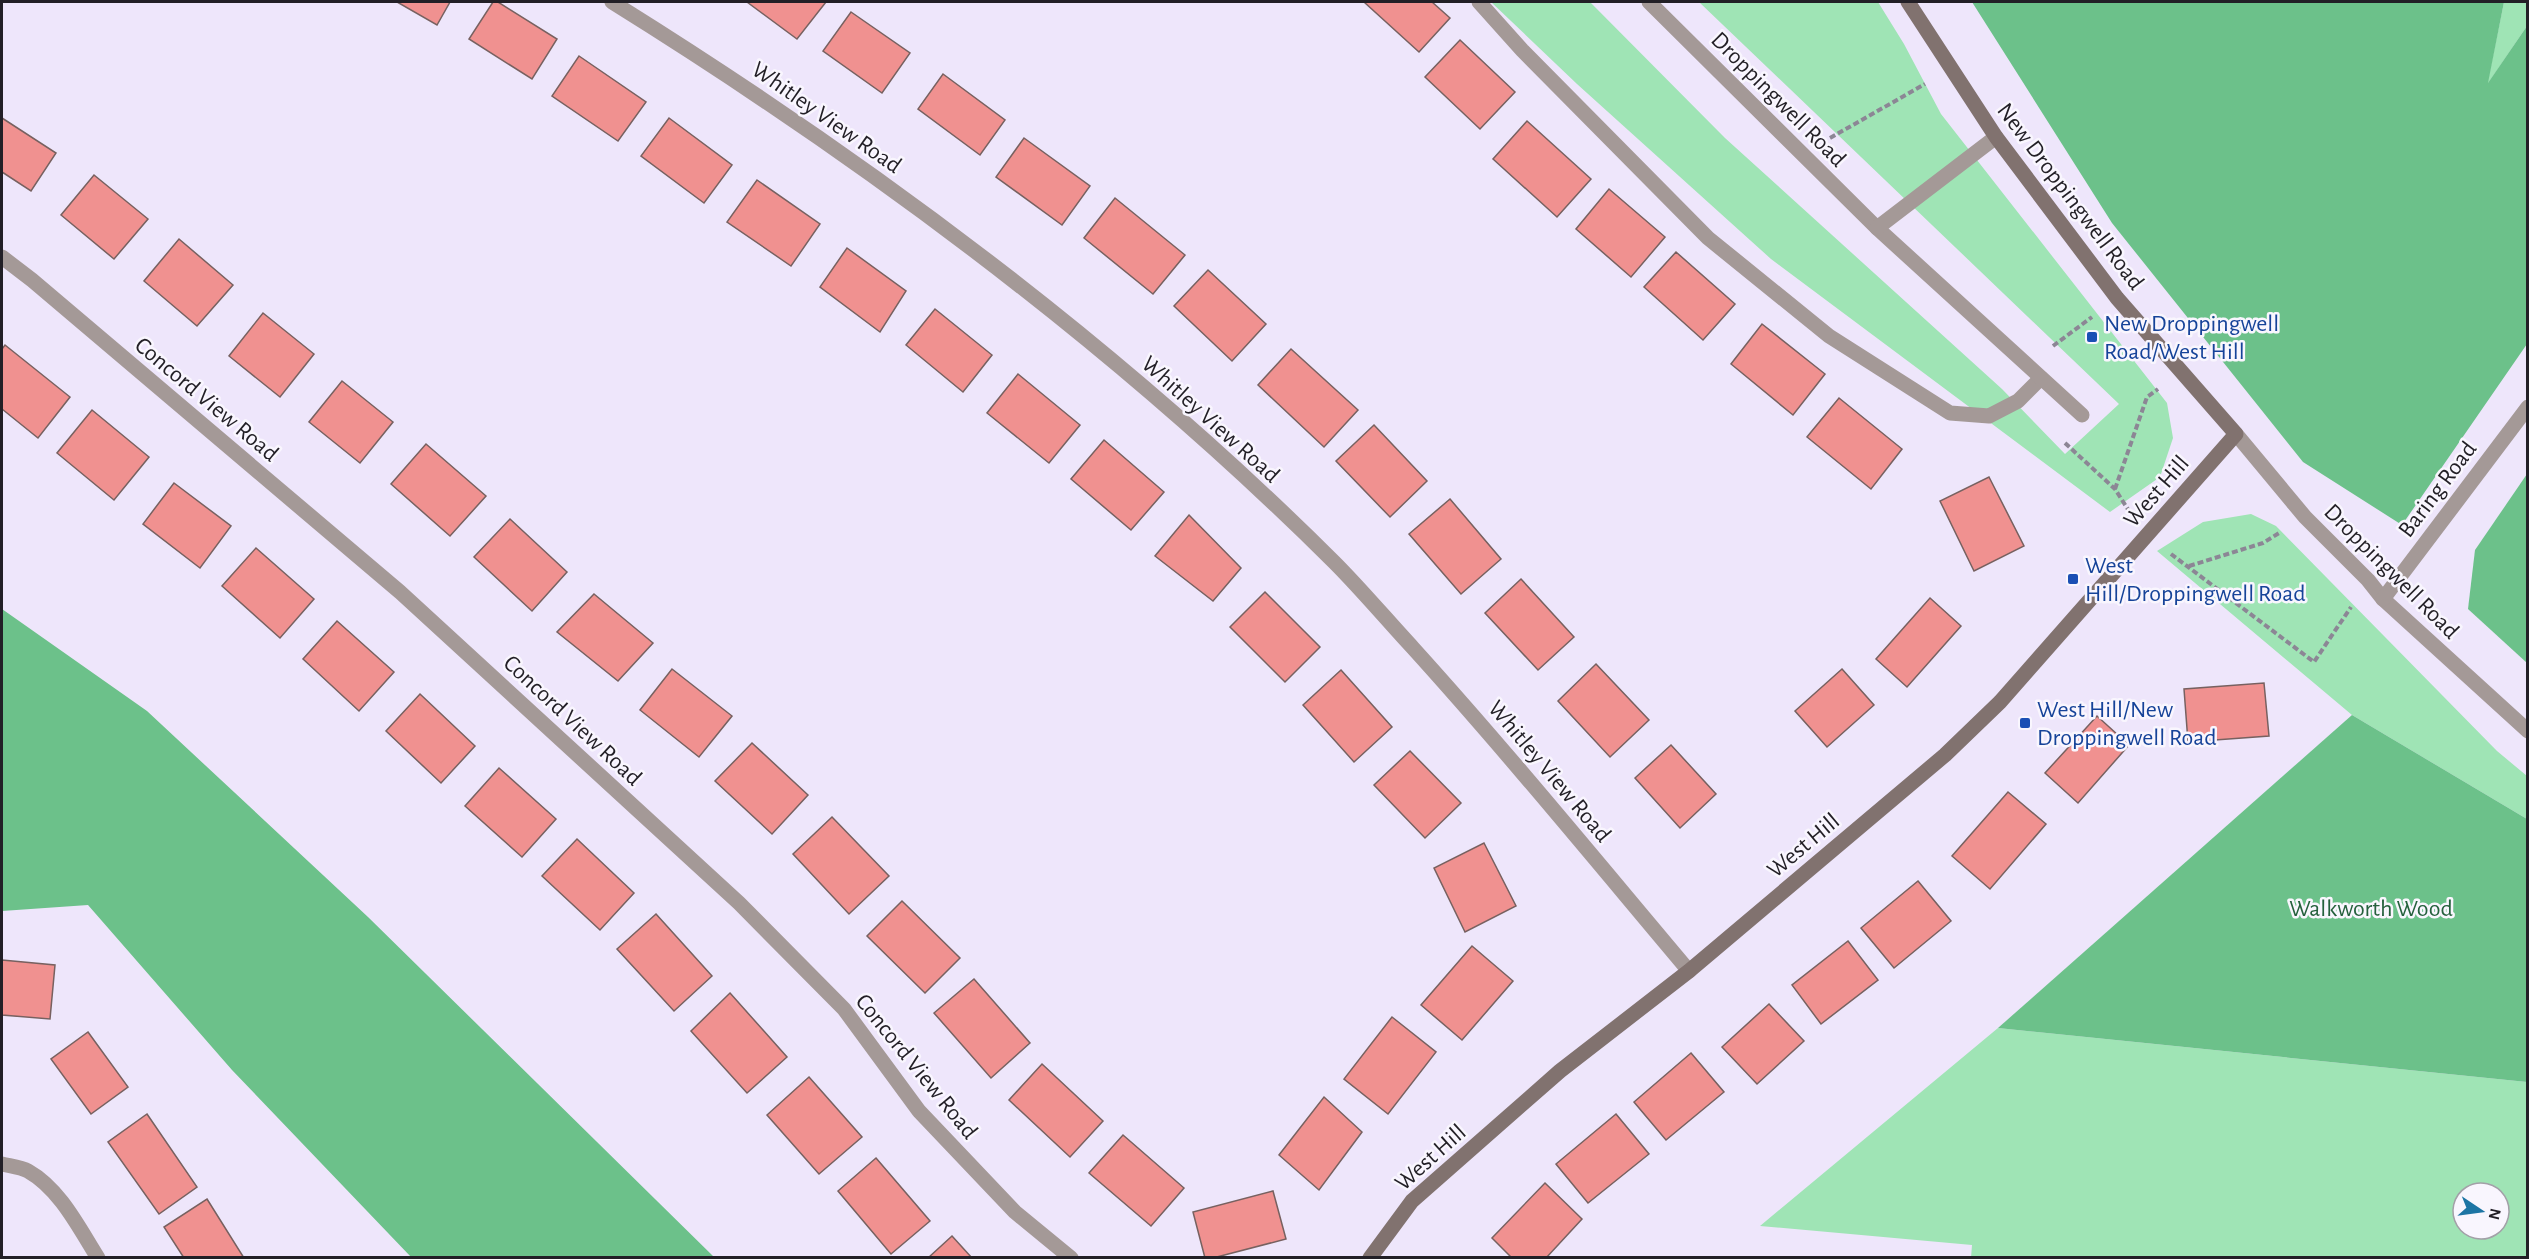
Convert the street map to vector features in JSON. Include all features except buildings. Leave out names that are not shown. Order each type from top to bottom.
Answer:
[{"type":"street","name":"Whitley View Road","points":[[612,2],[720,69],[954,235],[1090,342],[1237,469],[1336,564],[1471,712],[1689,971]]},
{"type":"street","points":[[1479,2],[1522,50],[1708,238],[1829,336],[1950,413],[1989,416],[2019,401],[2041,378]]},
{"type":"street","name":"Droppingwell Road","points":[[1649,2],[1877,228],[2082,415]]},
{"type":"street","name":"New Droppingwell Road","points":[[1908,2],[1996,137],[2117,298],[2236,434]]},
{"type":"street","points":[[1877,228],[1996,137]]},
{"type":"street","name":"Concord View Road","points":[[2,257],[400,592],[739,903],[844,1009],[919,1111],[1015,1212],[1071,1257]]},
{"type":"street","name":"Baring Road","points":[[2383,599],[2528,407]]},
{"type":"street","name":"West Hill","points":[[1370,1257],[1412,1201],[1560,1071],[1689,971],[1945,755],[2000,702],[2236,434]]},
{"type":"street","name":"Droppingwell Road","points":[[2236,434],[2305,517],[2368,580],[2383,599],[2528,731]]},
{"type":"street","points":[[2,1164],[26,1170],[45,1182],[66,1208],[98,1257]]},
{"type":"path","points":[[1802,154],[1871,113],[1952,70]]},
{"type":"path","points":[[2028,365],[2117,298]]},
{"type":"path","points":[[2115,489],[2147,397],[2181,372]]},
{"type":"path","points":[[2082,415],[2059,437],[2115,489],[2146,536],[2314,662],[2368,580]]},
{"type":"path","points":[[2188,567],[2263,543],[2305,517]]},
{"type":"green space","points":[[1491,2],[1590,2],[1725,138],[2002,389],[2065,454],[2119,404],[1699,2],[1878,2],[1904,44],[1941,114],[2167,403],[2173,438],[2160,477],[2110,512],[1771,259],[1577,84]]},
{"type":"green space","points":[[1972,2],[2504,2],[2488,83],[2527,26],[2527,344],[2402,525],[2303,462],[2112,223]]},
{"type":"green space","points":[[2504,2],[2527,2],[2527,26],[2487,85]]},
{"type":"green space","points":[[2527,474],[2527,663],[2468,609],[2475,550]]},
{"type":"green space","points":[[2251,514],[2276,526],[2497,751],[2527,776],[2527,819],[2352,715],[2157,551],[2203,522]]},
{"type":"green space","points":[[2,609],[147,711],[368,917],[714,1257],[411,1257],[232,1070],[88,905],[2,911]]},
{"type":"green space","name":"Walkworth Wood","points":[[2352,715],[2527,819],[2527,1082],[1998,1028]]},
{"type":"green space","points":[[1998,1028],[2527,1082],[2527,1257],[1971,1258],[1972,1245],[1760,1226]]},
{"type":"place","name":"New Droppingwell Road/West Hill","points":[[2092,337]]},
{"type":"place","name":"West Hill/Droppingwell Road","points":[[2073,579]]},
{"type":"place","name":"West Hill/New Droppingwell Road","points":[[2025,723]]}]
